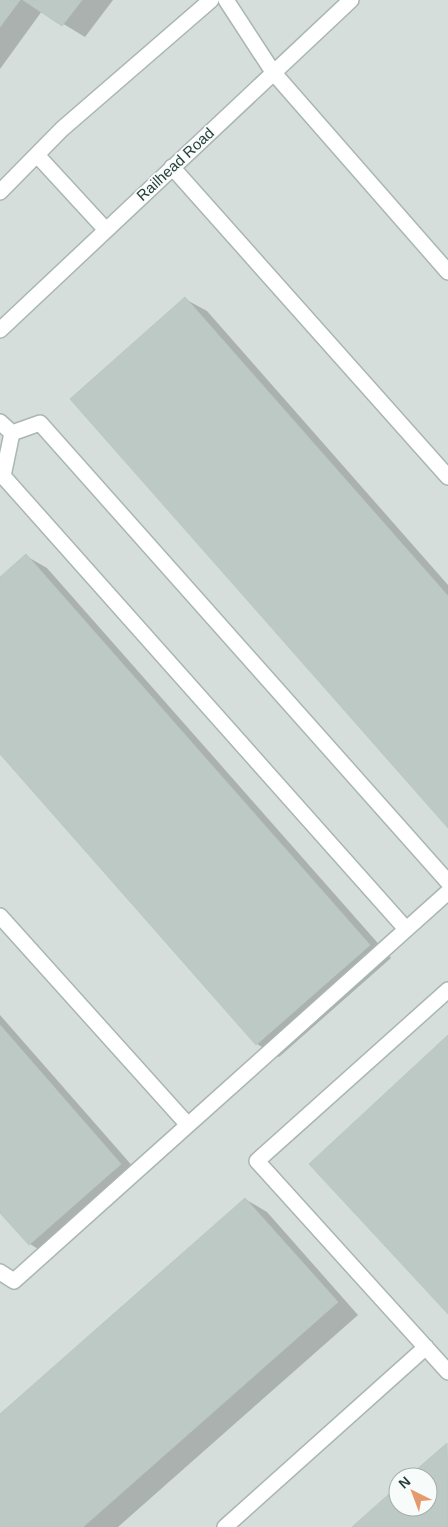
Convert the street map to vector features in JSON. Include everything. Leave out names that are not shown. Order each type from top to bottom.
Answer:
[{"type":"street","points":[[0,192],[62,129],[210,0]]},
{"type":"street","points":[[226,0],[273,72],[448,272]]},
{"type":"street","name":"Railhead Road","points":[[0,330],[350,0]]},
{"type":"street","points":[[36,155],[106,230]]},
{"type":"street","points":[[172,167],[448,477]]},
{"type":"street","points":[[0,422],[12,433]]},
{"type":"street","points":[[12,433],[40,423],[448,882]]},
{"type":"street","points":[[12,433],[3,476],[406,929]]},
{"type":"street","points":[[0,1272],[14,1280],[448,892]]},
{"type":"street","points":[[0,916],[188,1125]]},
{"type":"street","points":[[448,990],[257,1162],[448,1372]]},
{"type":"street","points":[[226,1527],[426,1347]]},
{"type":"shaded area","points":[[0,0],[448,0],[448,1527],[0,1527]]},
{"type":"building","points":[[0,0],[20,0],[0,27]]},
{"type":"building","points":[[23,0],[82,0],[62,26]]},
{"type":"building","points":[[185,297],[448,596],[448,828],[70,399]]},
{"type":"building","points":[[26,554],[370,945],[256,1045],[0,754],[0,577]]},
{"type":"building","points":[[0,1025],[121,1164],[29,1245],[0,1213]]},
{"type":"building","points":[[448,1035],[448,1314],[309,1164]]},
{"type":"building","points":[[245,1198],[338,1302],[83,1527],[0,1527],[0,1414]]},
{"type":"building","points":[[447,1443],[448,1527],[352,1527],[388,1495],[388,1517],[438,1517],[438,1467],[419,1467]]}]
